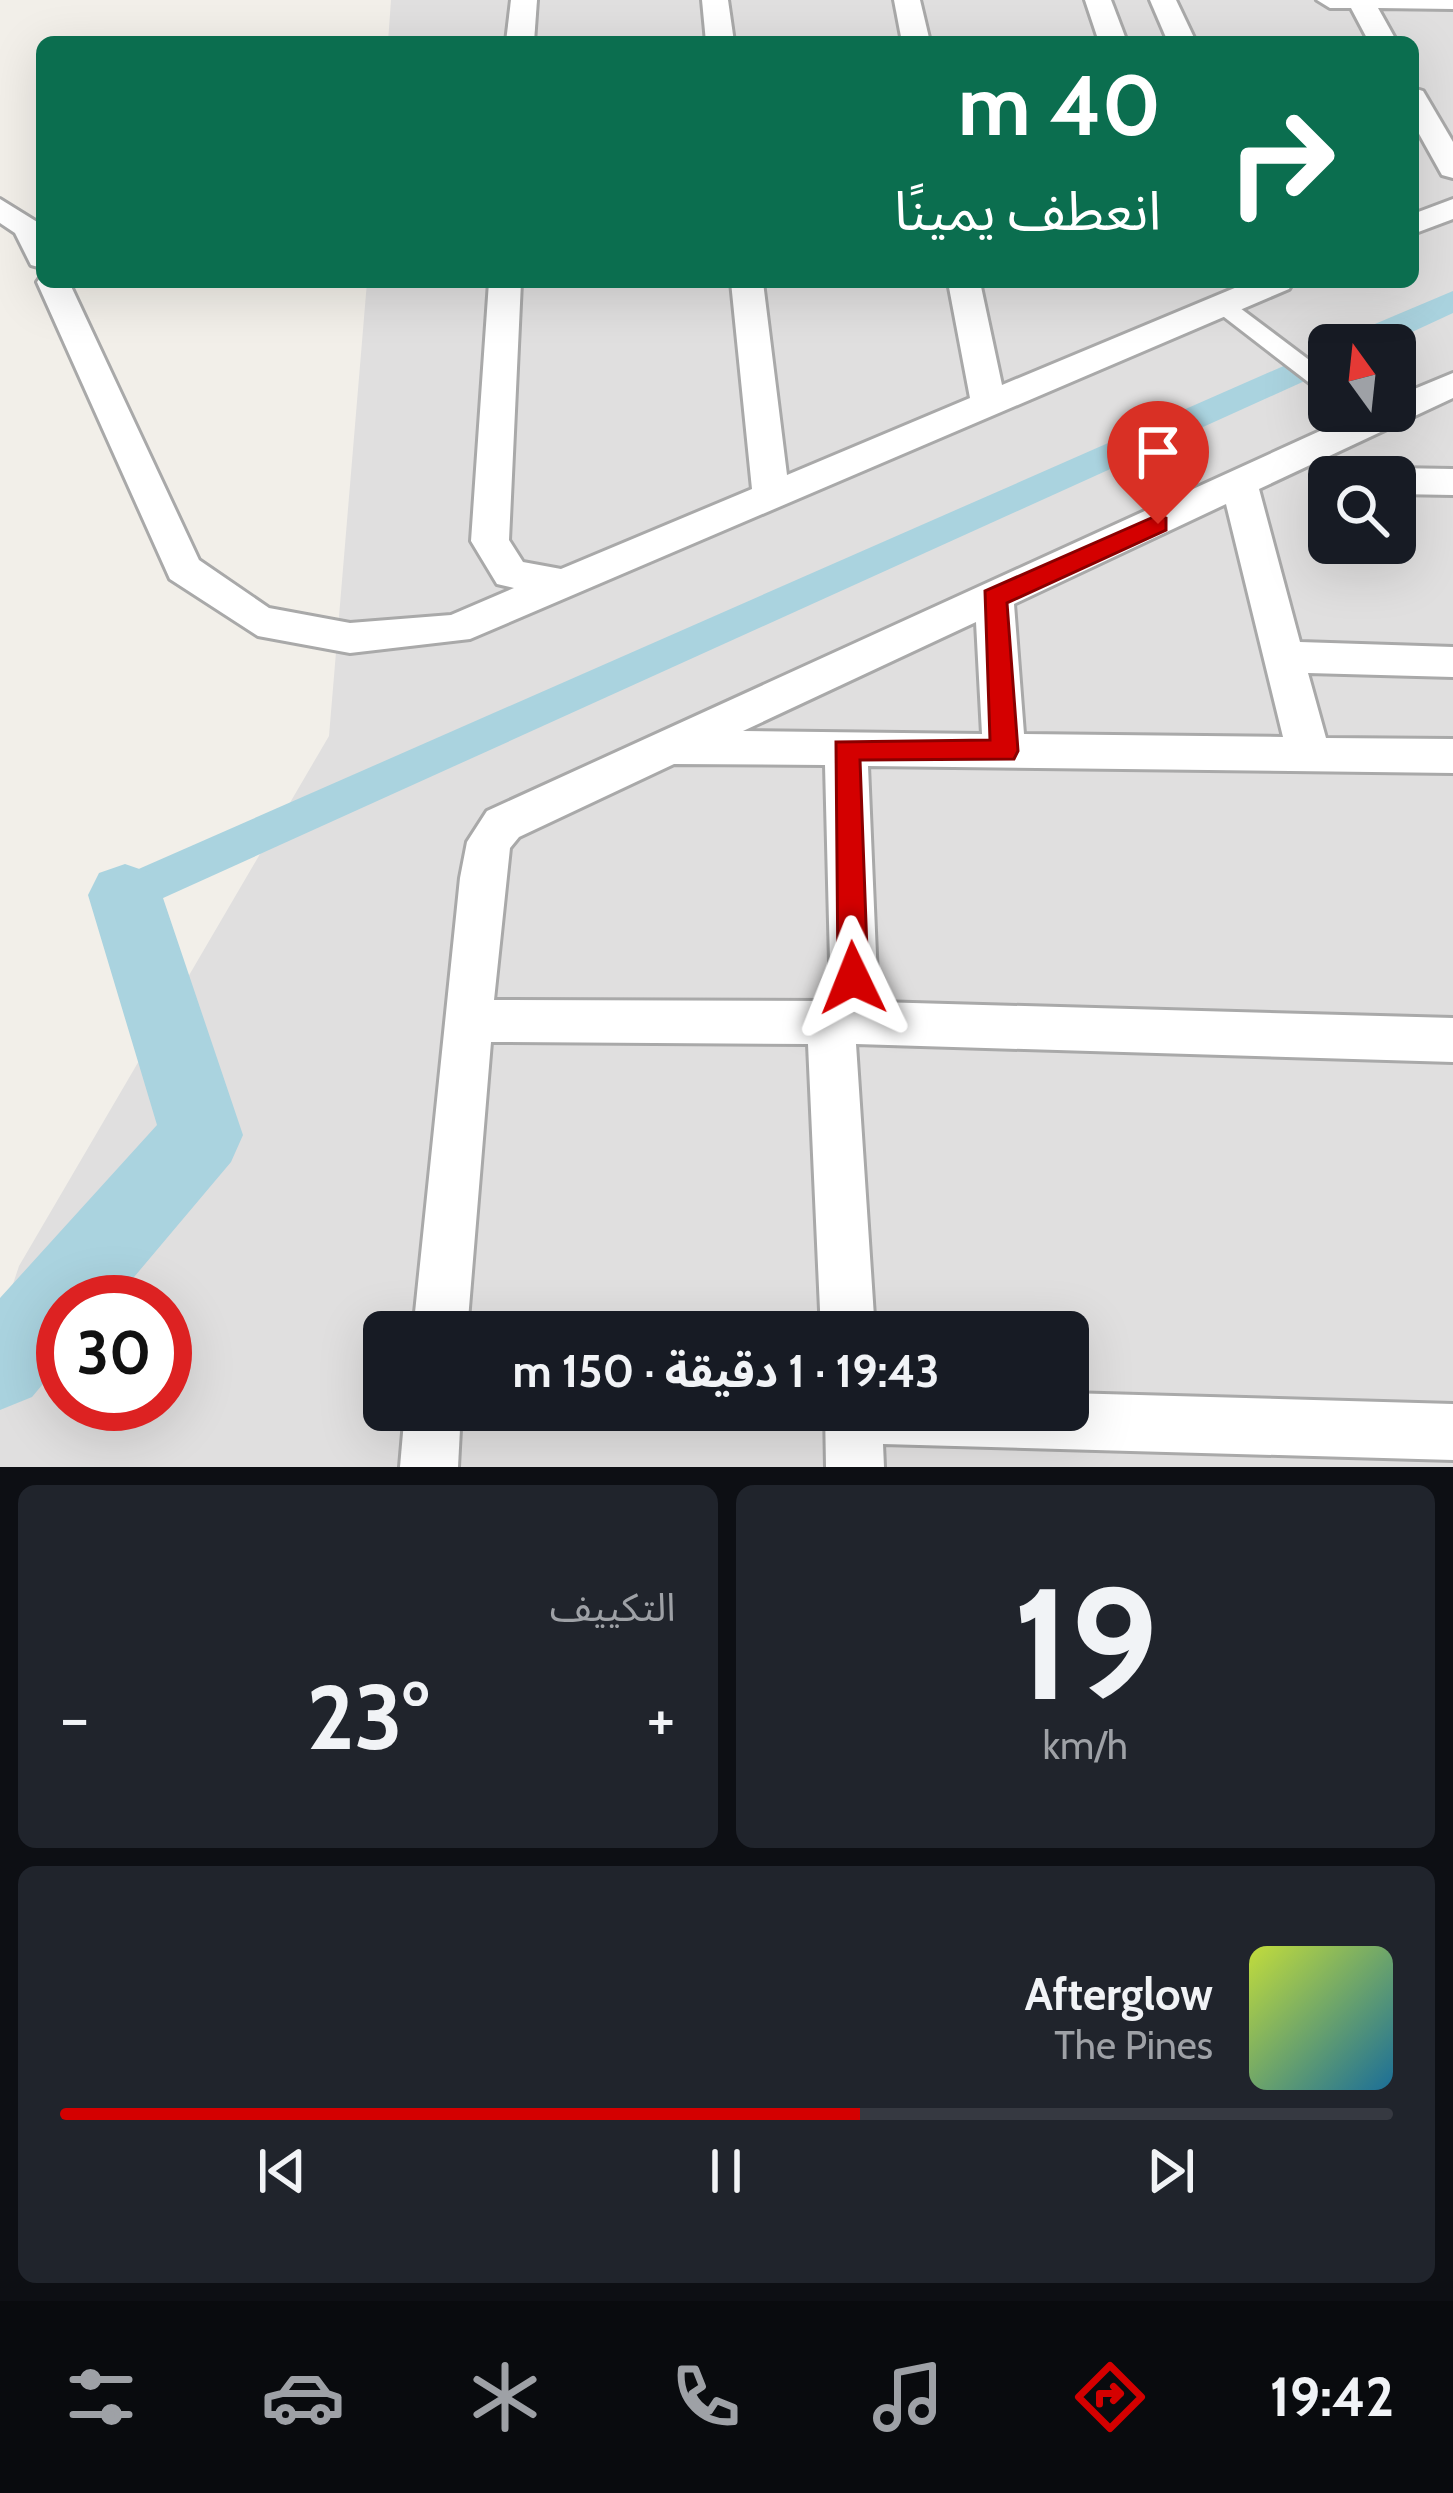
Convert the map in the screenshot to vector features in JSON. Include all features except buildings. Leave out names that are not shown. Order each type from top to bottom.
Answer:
[{"type":"street","points":[[521,36],[524,0]]},
{"type":"street","points":[[715,0],[718,36]]},
{"type":"street","points":[[908,0],[915,36]]},
{"type":"street","points":[[1098,0],[1111,36]]},
{"type":"street","points":[[1163,0],[1179,36]]},
{"type":"street","points":[[1330,0],[1453,1]]},
{"type":"street","points":[[1361,2],[1380,36]]},
{"type":"street","points":[[1419,108],[1453,170]]},
{"type":"street","points":[[0,208],[28,228],[36,245]]},
{"type":"street","points":[[1419,222],[1453,208]]},
{"type":"street","points":[[56,288],[184,569],[258,621],[350,638],[456,629],[557,582],[1263,288]]},
{"type":"street","points":[[505,288],[490,541],[511,574],[557,582]]},
{"type":"street","points":[[748,288],[771,493]]},
{"type":"street","points":[[965,288],[988,403]]},
{"type":"street","points":[[1220,306],[1308,373]]},
{"type":"street","points":[[1416,398],[1453,384]]},
{"type":"street","points":[[442,1311],[467,1022],[490,842],[503,824],[661,747],[1251,482],[1338,432]]},
{"type":"street","points":[[1251,482],[1308,480]]},
{"type":"street","points":[[1416,481],[1453,482]]},
{"type":"street","points":[[1251,482],[1284,657],[1309,754]]},
{"type":"street","points":[[994,598],[1004,751]]},
{"type":"street","points":[[1284,657],[1453,662]]},
{"type":"street","points":[[661,747],[1453,756]]},
{"type":"street","points":[[846,749],[843,1023],[848,1311]]},
{"type":"street","points":[[467,1022],[843,1023],[1453,1040]]},
{"type":"street","points":[[428,1467],[432,1431]]},
{"type":"street","points":[[853,1431],[1453,1432]]},
{"type":"shaded area","points":[[391,0],[1453,0],[1453,1467],[0,1467],[0,1323],[19,1266],[329,736],[366,288],[1419,288],[1419,36],[388,36]]},
{"type":"waterway","points":[[1402,324],[1453,301]]},
{"type":"waterway","points":[[125,895],[1308,366]]},
{"type":"waterway","points":[[0,1365],[202,1135],[125,895]]},
{"type":"route","points":[[853,978],[846,749],[1004,751],[994,598],[1158,524]]}]
